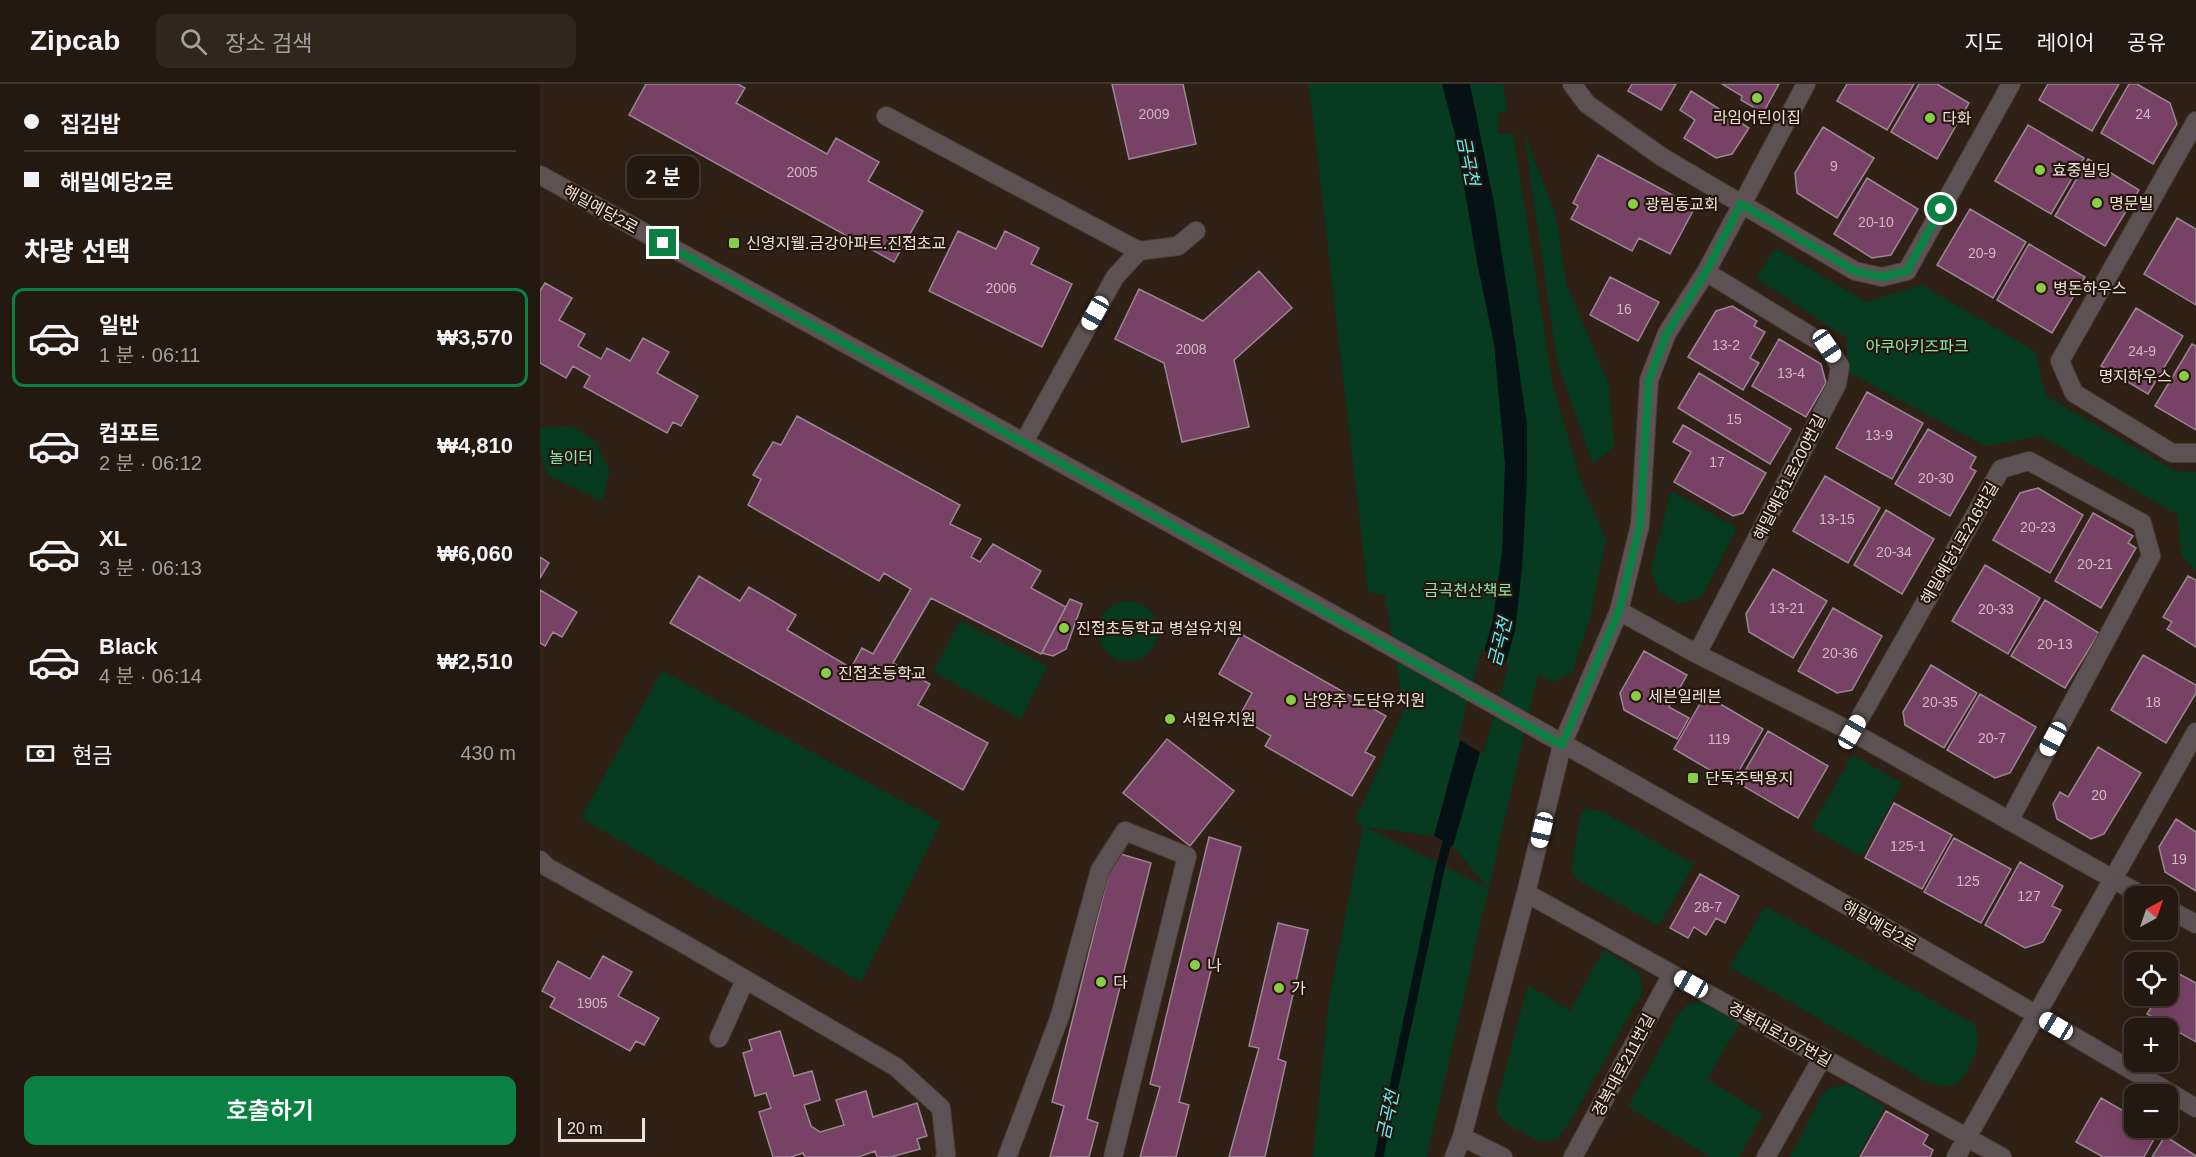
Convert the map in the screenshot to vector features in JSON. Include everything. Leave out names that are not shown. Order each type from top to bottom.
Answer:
[{"type":"street","points":[[1572,84],[1587,104],[1662,157],[1855,271],[1882,277],[1907,271],[2011,84]]},
{"type":"street","points":[[1454,1157],[1462,1137],[1526,893],[1562,745],[1619,611],[1640,525],[1649,380],[1667,333],[1706,272],[1806,84]]},
{"type":"street","points":[[886,116],[1139,250],[1178,246],[1196,231]]},
{"type":"street","points":[[2196,121],[2060,361],[2074,393],[2172,453],[2196,453]]},
{"type":"street","name":"해밀예당2로","points":[[540,175],[1386,645],[2036,1014],[2196,1108]]},
{"type":"street","points":[[1024,442],[1116,277],[1139,250]]},
{"type":"street","name":"해밀예당1로200번길","points":[[1697,654],[1837,384],[1840,366],[1827,346],[1706,272]]},
{"type":"street","name":"해밀예당1로216번길","points":[[1852,732],[2001,469],[2029,460],[2121,512],[2142,524],[2151,556],[2009,821]]},
{"type":"street","points":[[1619,611],[1697,654],[1852,732],[2124,886]]},
{"type":"street","points":[[1956,1157],[2196,732]]},
{"type":"street","points":[[1007,1157],[1060,1016],[1101,870],[1125,831],[1186,856],[1113,1157]]},
{"type":"street","points":[[542,869],[745,980],[896,1067],[940,1108],[945,1157]]},
{"type":"street","name":"경복대로197번길","points":[[1526,893],[2002,1157]]},
{"type":"street","points":[[2178,914],[2196,924]]},
{"type":"street","name":"경복대로211번길","points":[[1573,1157],[1672,974]]},
{"type":"street","points":[[719,1038],[745,980]]},
{"type":"street","points":[[1766,1157],[1822,1058]]},
{"type":"street","points":[[1462,1137],[1503,1157]]},
{"type":"green space","name":"금곡천산책로","points":[[1309,84],[1503,84],[1508,111],[1499,113],[1498,134],[1513,133],[1553,386],[1581,482],[1606,539],[1590,618],[1572,673],[1553,682],[1538,674],[1427,1157],[1313,1157],[1329,1000],[1363,826],[1355,821],[1404,710],[1385,595],[1368,592]],"holes":[[[1366,827],[1434,836],[1453,846],[1488,888]]]},
{"type":"green space","points":[[1524,133],[1556,216],[1566,283],[1609,385],[1614,447],[1593,464],[1557,361]]},
{"type":"green space","name":"아쿠아키즈파크","points":[[1775,248],[1866,302],[1922,285],[2036,352],[2046,396],[2175,471],[2196,472],[2196,570],[2181,555],[2178,515],[2041,436],[1985,446],[1850,373],[1846,337],[1756,278]]},
{"type":"green space","name":"놀이터","points":[[571,426],[595,441],[610,472],[602,501],[547,475],[540,451],[540,428]]},
{"type":"green space","points":[[1671,491],[1737,528],[1702,597],[1679,604],[1659,592],[1651,570]]},
{"type":"green space","points":[[1122,601],[1134,601],[1150,609],[1156,619],[1158,631],[1156,643],[1150,653],[1134,661],[1122,661],[1106,653],[1098,637],[1098,625],[1106,609]]},
{"type":"green space","points":[[960,621],[1047,666],[1021,719],[933,672]]},
{"type":"green space","points":[[662,671],[941,822],[861,982],[581,818]]},
{"type":"green space","points":[[1852,755],[1902,783],[1862,856],[1811,828]]},
{"type":"green space","points":[[1587,808],[1603,812],[1694,864],[1659,926],[1581,882],[1571,871],[1580,816]]},
{"type":"green space","points":[[1765,906],[1974,1024],[1978,1036],[1976,1053],[1959,1081],[1948,1086],[1927,1082],[1730,967]]},
{"type":"green space","points":[[1604,949],[1639,972],[1643,991],[1572,1119],[1559,1137],[1550,1141],[1538,1141],[1505,1123],[1498,1114],[1496,1105],[1528,985],[1570,1011]]},
{"type":"green space","points":[[1701,1002],[1714,1006],[1740,1022],[1707,1079],[1763,1114],[1739,1157],[1711,1157],[1628,1107],[1679,1013],[1688,1004]]},
{"type":"green space","points":[[1849,1085],[1885,1107],[1857,1157],[1790,1157],[1822,1095],[1829,1088]]},
{"type":"water","name":"금곡천","points":[[1442,84],[1470,84],[1494,203],[1527,425],[1527,479],[1522,569],[1515,631],[1453,846],[1434,836],[1493,619],[1502,552],[1505,464],[1494,344],[1455,134]]},
{"type":"pier","points":[[1482,649],[1509,664],[1483,754],[1458,739]]},
{"type":"building","points":[[646,84],[738,84],[745,88],[736,103],[827,154],[836,138],[879,162],[868,181],[923,211],[894,262],[629,115]]},
{"type":"building","points":[[1112,84],[1183,84],[1196,144],[1129,159]]},
{"type":"building","points":[[1632,84],[1676,84],[1661,110],[1628,91]]},
{"type":"building","name":"라임어린이집","points":[[1722,84],[1779,84],[1763,113],[1741,100],[1742,96]]},
{"type":"building","points":[[1847,84],[1914,84],[1887,130],[1837,101]]},
{"type":"building","name":"다화","points":[[1919,84],[1937,84],[1969,103],[1937,159],[1891,132]]},
{"type":"building","points":[[2048,84],[2119,84],[2092,131],[2039,100]]},
{"type":"building","points":[[2129,84],[2137,84],[2170,103],[2177,124],[2153,164],[2101,133]]},
{"type":"building","name":"광림동교회","points":[[1691,91],[1749,128],[1732,154],[1716,158],[1684,138],[1695,120],[1680,110]]},
{"type":"building","name":"효중빌딩","points":[[2028,125],[2084,158],[2051,214],[1995,181]]},
{"type":"building","points":[[1823,127],[1874,158],[1837,218],[1797,193],[1795,173]]},
{"type":"building","name":"광림동교회","points":[[1598,155],[1695,207],[1670,254],[1639,238],[1632,251],[1571,219],[1578,206],[1573,203]]},
{"type":"building","name":"명문빌","points":[[2088,159],[2139,190],[2105,246],[2055,216]]},
{"type":"building","points":[[1867,178],[1918,209],[1891,255],[1872,258],[1834,234]]},
{"type":"building","points":[[1970,209],[2026,242],[1993,298],[1937,265]]},
{"type":"building","points":[[2177,218],[2196,229],[2196,305],[2144,274]]},
{"type":"building","points":[[958,231],[996,249],[1005,231],[1039,248],[1031,264],[1072,284],[1042,347],[929,291]]},
{"type":"building","name":"병돈하우스","points":[[2029,244],[2085,277],[2052,333],[1997,300]]},
{"type":"building","points":[[1259,271],[1292,308],[1234,360],[1249,427],[1182,442],[1164,363],[1115,339],[1139,289],[1203,321]]},
{"type":"building","points":[[1610,277],[1659,302],[1638,341],[1590,315]]},
{"type":"building","points":[[545,283],[572,298],[559,320],[585,334],[578,346],[601,359],[607,348],[630,361],[643,338],[669,352],[657,373],[698,396],[681,426],[673,422],[667,433],[584,387],[590,376],[573,366],[566,378],[540,363],[540,291]]},
{"type":"building","points":[[1732,306],[1757,321],[1754,326],[1765,332],[1750,358],[1759,363],[1743,390],[1688,357],[1716,311]]},
{"type":"building","points":[[2136,308],[2183,336],[2148,394],[2101,366]]},
{"type":"building","points":[[1779,339],[1821,364],[1826,383],[1806,417],[1752,386]]},
{"type":"building","name":"명지하우스","points":[[2192,344],[2196,346],[2196,430],[2155,406]]},
{"type":"building","points":[[1699,373],[1791,429],[1770,464],[1678,408]]},
{"type":"building","points":[[1867,392],[1923,423],[1892,479],[1836,448]]},
{"type":"building","points":[[797,416],[960,505],[950,524],[981,539],[971,557],[980,562],[993,544],[1041,571],[1031,588],[1066,607],[1041,654],[931,598],[893,663],[930,684],[918,705],[988,743],[963,790],[670,623],[699,576],[740,601],[749,587],[796,615],[787,630],[851,668],[862,648],[873,654],[911,589],[884,573],[879,581],[748,505],[761,479],[753,475],[773,442],[781,445]]},
{"type":"building","points":[[1683,425],[1766,473],[1743,513],[1733,516],[1674,482],[1691,452],[1673,442]]},
{"type":"building","points":[[1928,429],[1976,457],[1970,468],[1976,471],[1950,516],[1895,484]]},
{"type":"building","points":[[1825,476],[1880,508],[1848,563],[1793,531]]},
{"type":"building","points":[[2038,488],[2083,515],[2050,573],[1993,540],[2020,493]]},
{"type":"building","points":[[1886,510],[1934,539],[1902,594],[1854,565]]},
{"type":"building","points":[[2093,513],[2133,536],[2128,543],[2136,548],[2101,608],[2055,581]]},
{"type":"building","points":[[540,557],[549,563],[540,578]]},
{"type":"building","points":[[1985,565],[2040,598],[2008,654],[1952,621]]},
{"type":"building","points":[[1773,569],[1827,601],[1793,658],[1749,632],[1746,614]]},
{"type":"building","points":[[2188,576],[2196,580],[2196,647],[2167,629],[2172,622],[2163,617]]},
{"type":"building","points":[[540,590],[577,612],[562,637],[553,632],[545,646],[540,643]]},
{"type":"building","name":"진접초등학교 병설유치원","points":[[1070,599],[1082,604],[1066,649],[1053,656],[1042,653]]},
{"type":"building","points":[[2045,600],[2099,633],[2065,688],[2011,656]]},
{"type":"building","points":[[1833,608],[1882,636],[1852,690],[1837,693],[1798,671]]},
{"type":"building","points":[[1241,634],[1386,716],[1365,752],[1375,757],[1352,796],[1265,746],[1271,736],[1239,717],[1252,693],[1219,674]]},
{"type":"building","points":[[1644,651],[1687,675],[1669,707],[1689,718],[1677,739],[1624,710],[1620,693]]},
{"type":"building","points":[[2143,655],[2196,685],[2196,693],[2166,743],[2111,710]]},
{"type":"building","points":[[1931,665],[1977,693],[1944,748],[1905,725],[1903,712]]},
{"type":"building","points":[[1980,694],[2036,727],[2010,773],[1995,778],[1947,750]]},
{"type":"building","points":[[1705,695],[1763,729],[1732,783],[1674,749]]},
{"type":"building","points":[[1768,731],[1828,766],[1798,818],[1738,783]]},
{"type":"building","name":"서원유치원","points":[[1167,739],[1234,791],[1190,846],[1123,793]]},
{"type":"building","points":[[2098,747],[2141,773],[2104,834],[2091,839],[2057,819],[2053,804],[2060,792],[2068,797]]},
{"type":"building","points":[[1894,803],[1952,835],[1922,889],[1865,858]]},
{"type":"building","points":[[2176,819],[2196,832],[2196,891],[2165,872],[2159,847]]},
{"type":"building","name":"나","points":[[1209,837],[1241,847],[1179,1102],[1189,1105],[1176,1157],[1140,1157],[1160,1087],[1150,1084]]},
{"type":"building","points":[[1954,838],[2011,869],[1981,923],[1924,892]]},
{"type":"building","name":"다","points":[[1114,852],[1151,863],[1087,1119],[1098,1123],[1089,1157],[1050,1157],[1064,1106],[1052,1102]]},
{"type":"building","points":[[2020,862],[2063,886],[2052,906],[2061,910],[2043,942],[2025,948],[1985,925]]},
{"type":"building","points":[[1700,874],[1739,896],[1725,923],[1716,918],[1706,935],[1694,927],[1688,938],[1670,928]]},
{"type":"building","name":"가","points":[[1278,923],[1308,930],[1278,1059],[1286,1062],[1265,1157],[1229,1157],[1259,1048],[1249,1046]]},
{"type":"building","points":[[603,956],[632,972],[618,996],[659,1018],[644,1045],[636,1041],[630,1051],[550,1007],[555,998],[542,991],[558,961],[590,979]]},
{"type":"building","points":[[2178,973],[2196,983],[2196,1042],[2178,1032],[2178,1018],[2154,1018],[2147,1014],[2152,1006],[2178,1006]]},
{"type":"building","points":[[780,1031],[794,1076],[812,1071],[820,1100],[804,1105],[811,1126],[820,1132],[844,1125],[836,1100],[866,1091],[873,1117],[917,1103],[927,1136],[917,1139],[920,1149],[891,1157],[877,1157],[875,1151],[859,1157],[805,1157],[803,1153],[791,1157],[773,1157],[759,1112],[771,1108],[766,1093],[755,1096],[743,1053],[752,1050],[749,1040]]},
{"type":"building","points":[[2101,1098],[2124,1111],[2124,1138],[2155,1138],[2144,1157],[2103,1157],[2076,1142]]},
{"type":"building","points":[[1886,1111],[1928,1135],[1923,1144],[1933,1150],[1930,1157],[1860,1157]]},
{"type":"building","points":[[2164,1138],[2168,1138],[2196,1156],[2196,1157],[2152,1157]]},
{"type":"waterway","name":"금곡천","points":[[1379,1157],[1450,831]]},
{"type":"place","name":"라임어린이집","points":[[1757,98]]},
{"type":"place","name":"다화","points":[[1930,118]]},
{"type":"place","name":"효중빌딩","points":[[2040,170]]},
{"type":"place","name":"명문빌","points":[[2097,203]]},
{"type":"place","name":"광림동교회","points":[[1633,204]]},
{"type":"place","name":"신영지웰.금강아파트.진접초교","points":[[734,243]]},
{"type":"place","name":"병돈하우스","points":[[2041,288]]},
{"type":"place","name":"명지하우스","points":[[2184,376]]},
{"type":"place","name":"진접초등학교 병설유치원","points":[[1064,628]]},
{"type":"place","name":"진접초등학교","points":[[826,673]]},
{"type":"place","name":"세븐일레븐","points":[[1636,696]]},
{"type":"place","name":"남양주 도담유치원","points":[[1291,700]]},
{"type":"place","name":"서원유치원","points":[[1170,719]]},
{"type":"place","name":"단독주택용지","points":[[1693,778]]},
{"type":"place","name":"나","points":[[1195,965]]},
{"type":"place","name":"다","points":[[1101,982]]},
{"type":"place","name":"가","points":[[1279,988]]},
{"type":"route","points":[[663,243],[1562,745],[1619,611],[1640,525],[1649,380],[1667,333],[1706,272],[1741,204],[1855,271],[1882,277],[1907,271],[1941,209]]}]
